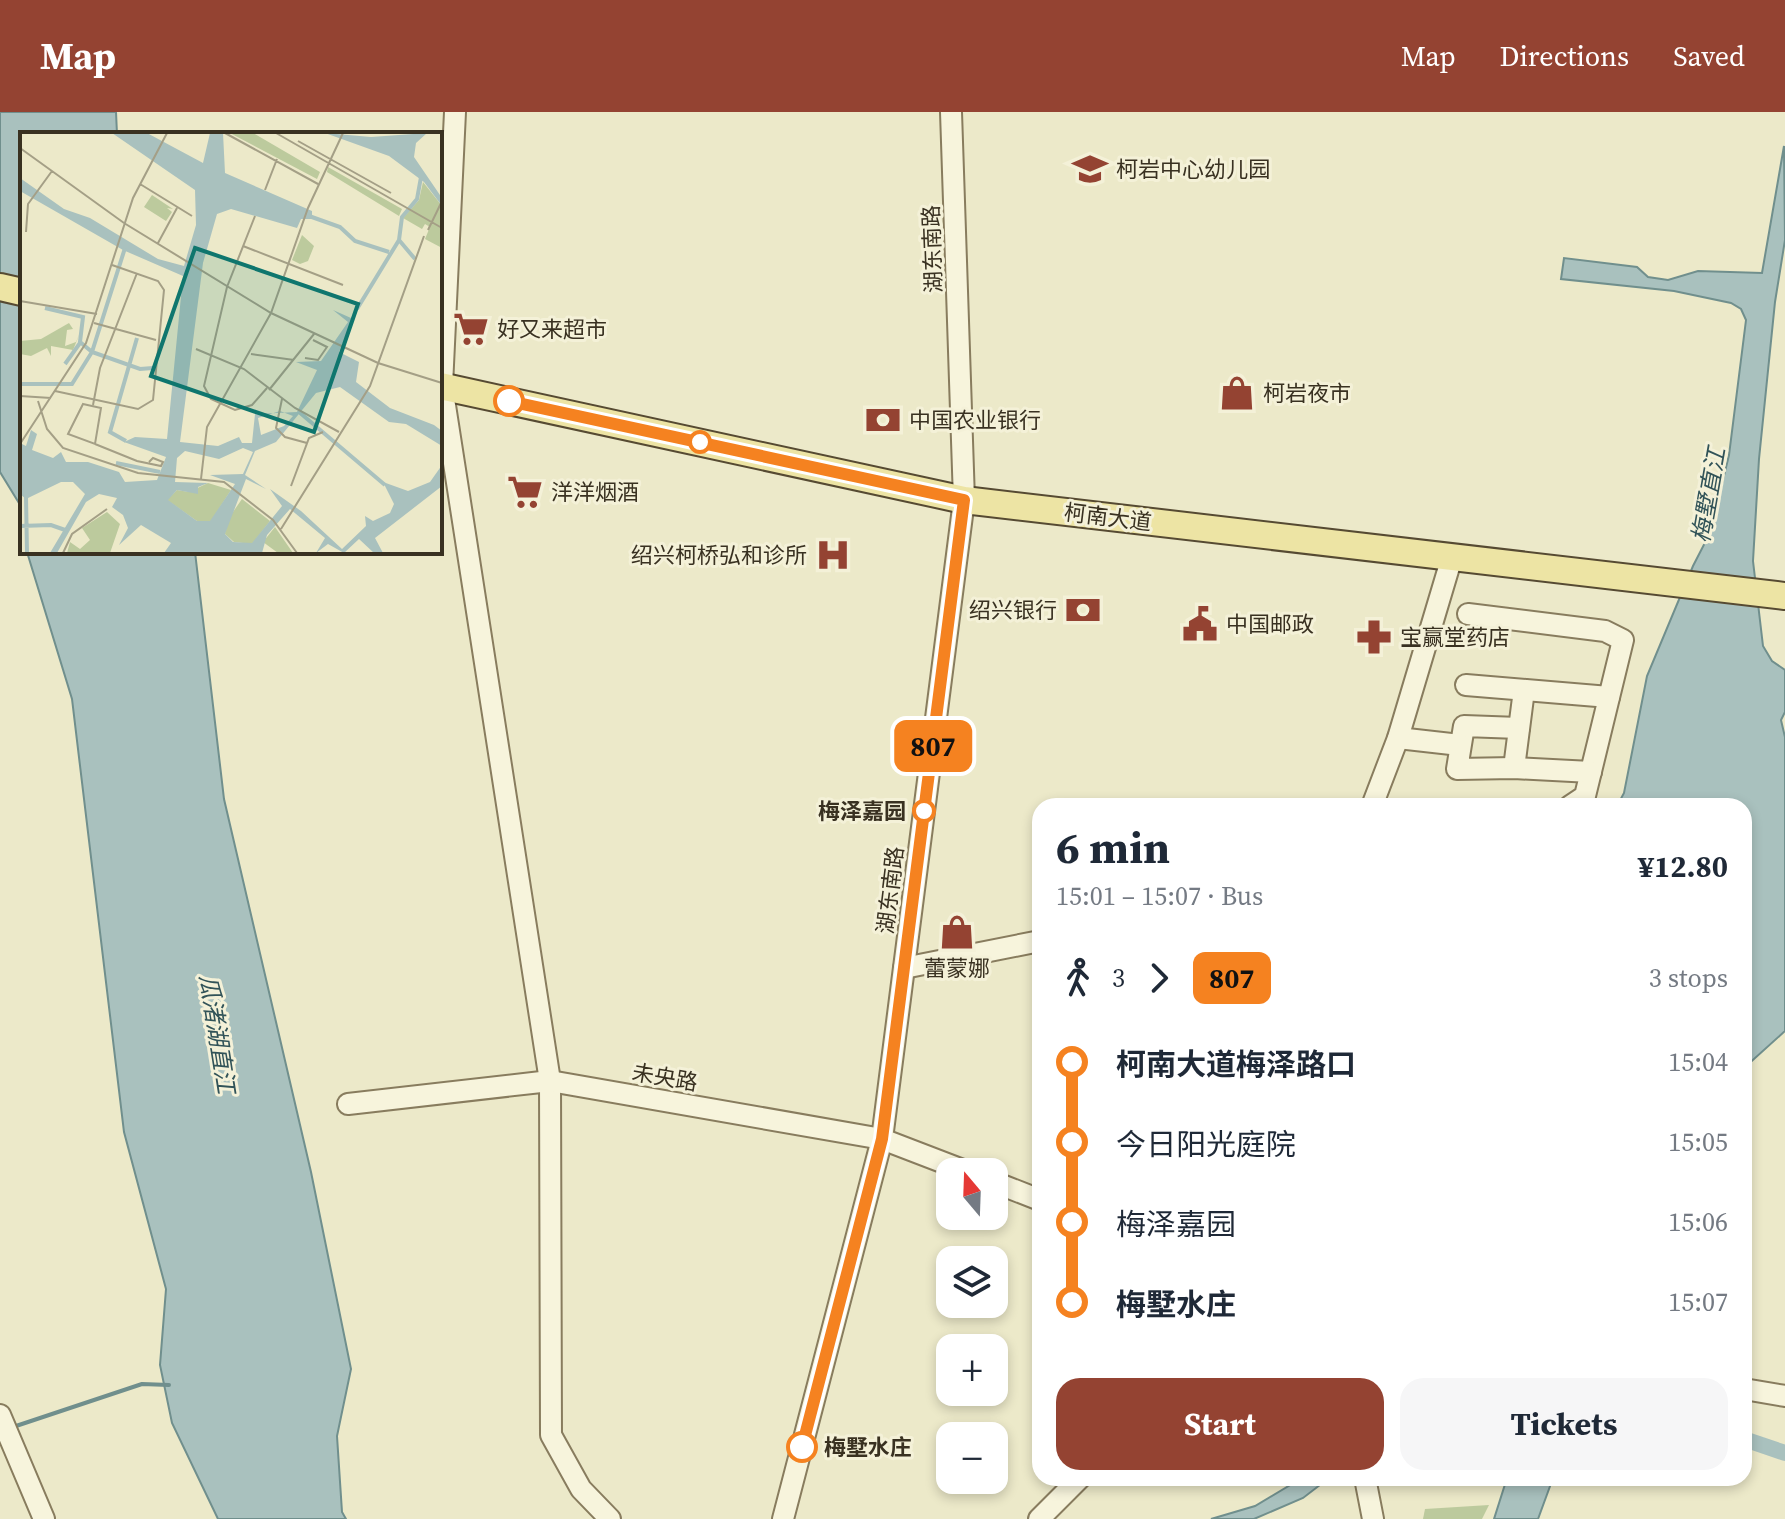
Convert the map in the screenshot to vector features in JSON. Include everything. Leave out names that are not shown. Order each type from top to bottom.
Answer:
[{"type":"main road","points":[[0,287],[20,292]]},
{"type":"main road","name":"柯南大道","points":[[442,386],[964,500],[1784,596]]},
{"type":"street","points":[[442,366],[455,112]]},
{"type":"street","name":"湖东南路","points":[[783,1519],[882,1139],[964,500],[951,112]]},
{"type":"street","points":[[442,392],[550,1081],[551,1435],[581,1489],[610,1519]]},
{"type":"street","points":[[1375,798],[1398,738],[1452,557]]},
{"type":"street","points":[[1468,614],[1605,631],[1623,640],[1585,796],[1582,798]]},
{"type":"street","points":[[1466,685],[1609,697]]},
{"type":"street","points":[[1514,768],[1524,690]]},
{"type":"street","points":[[1519,728],[1464,726],[1457,769],[1591,772]]},
{"type":"street","points":[[1398,738],[1460,745]]},
{"type":"street","points":[[904,968],[1032,943]]},
{"type":"street","name":"未央路","points":[[348,1104],[550,1081],[882,1139],[936,1160]]},
{"type":"street","points":[[1008,1187],[1032,1197]]},
{"type":"street","points":[[1752,1390],[1785,1396]]},
{"type":"street","points":[[0,1415],[44,1519]]},
{"type":"street","points":[[1039,1519],[1072,1486]]},
{"type":"street","points":[[1367,1486],[1373,1519]]},
{"type":"green space","points":[[1489,1505],[1482,1519],[1423,1519],[1425,1509]]},
{"type":"water","points":[[0,112],[116,112],[117,132],[20,132],[20,505],[0,472]]},
{"type":"water","points":[[1784,146],[1785,240],[1775,302],[1759,459],[1753,561],[1763,646],[1772,661],[1785,670],[1785,712],[1781,720],[1785,737],[1785,1031],[1752,1061],[1752,798],[1621,798],[1647,676],[1710,533],[1729,455],[1746,320],[1741,309],[1731,303],[1674,291],[1561,279],[1564,258],[1637,267],[1648,277],[1668,280],[1698,271],[1762,273]]},
{"type":"water","name":"瓜渚湖直江","points":[[28,554],[195,554],[224,799],[311,1172],[351,1369],[337,1436],[342,1512],[346,1519],[218,1519],[172,1423],[160,1365],[166,1289],[124,1132],[72,699]]},
{"type":"water","points":[[1289,1486],[1319,1486],[1303,1498],[1254,1519],[1211,1519],[1255,1506]]},
{"type":"water","points":[[1504,1486],[1550,1486],[1538,1519],[1494,1519]]},
{"type":"waterway","points":[[13,1427],[142,1384],[169,1385]]},
{"type":"waterway","points":[[1752,1442],[1785,1453]]},
{"type":"bus line","name":"807","points":[[509,401],[964,500],[882,1139],[802,1447]]},
{"type":"place","name":"柯岩中心幼儿园","points":[[1090,169]]},
{"type":"place","name":"好又来超市","points":[[471,329]]},
{"type":"place","name":"柯岩夜市","points":[[1237,393]]},
{"type":"place","name":"中国农业银行","points":[[883,420]]},
{"type":"place","name":"洋洋烟酒","points":[[525,492]]},
{"type":"place","name":"绍兴柯桥弘和诊所","points":[[833,555]]},
{"type":"place","name":"绍兴银行","points":[[1083,610]]},
{"type":"place","name":"中国邮政","points":[[1200,624]]},
{"type":"place","name":"宝赢堂药店","points":[[1374,637]]},
{"type":"place","name":"梅泽嘉园","points":[[924,811]]},
{"type":"place","name":"蕾蒙娜","points":[[957,932]]},
{"type":"place","name":"梅墅水庄","points":[[802,1447]]},
{"type":"water label","name":"梅墅直江","points":[[1709,495]]}]
